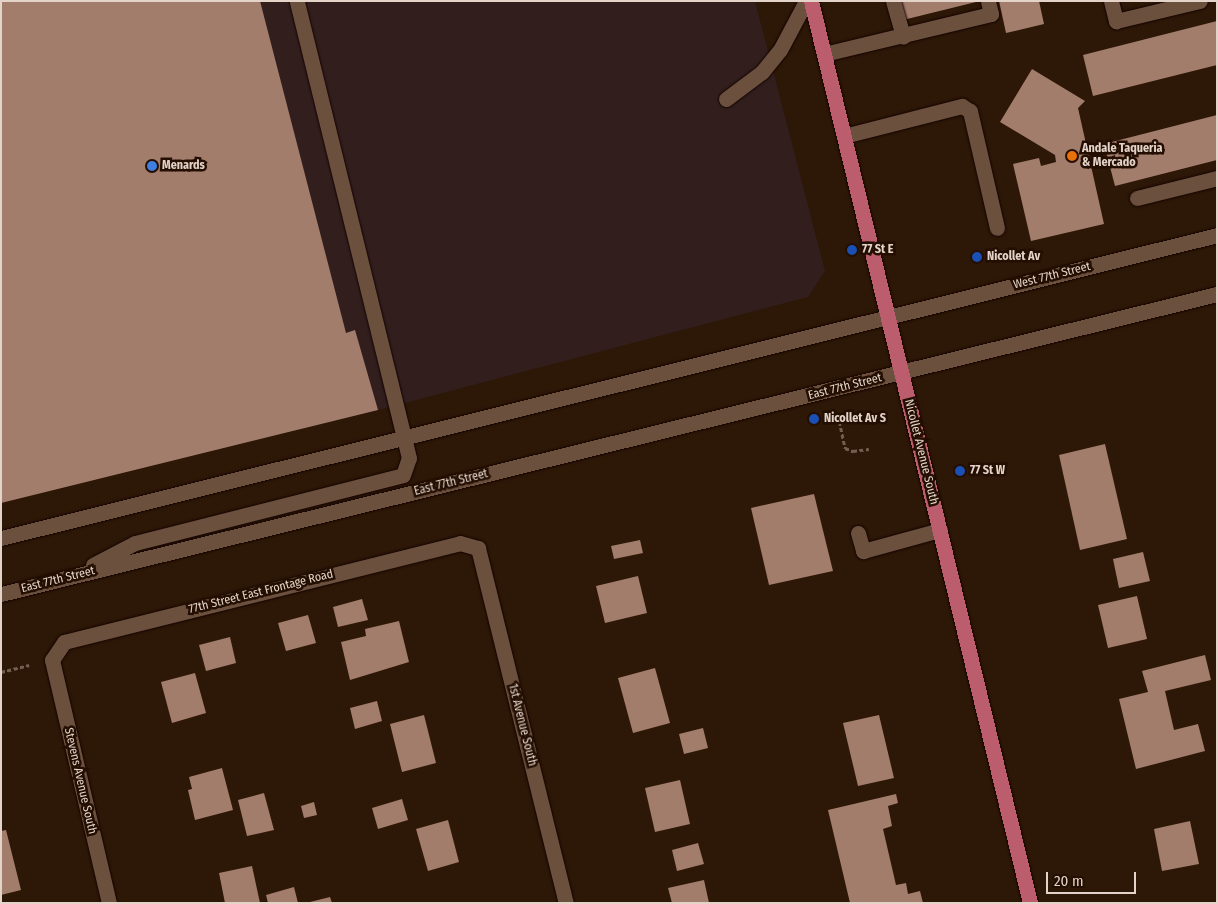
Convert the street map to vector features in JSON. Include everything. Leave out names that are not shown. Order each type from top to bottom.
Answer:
[{"type":"main road","name":"Nicollet Avenue South","points":[[811,1],[1030,903]]},
{"type":"street","points":[[72,576],[135,543],[403,475],[409,458],[296,1]]},
{"type":"street","points":[[726,99],[762,72],[780,50],[806,1]]},
{"type":"street","points":[[893,1],[903,37]]},
{"type":"street","points":[[824,54],[903,37],[991,14],[988,1]]},
{"type":"street","points":[[1111,1],[1116,20],[1200,1]]},
{"type":"street","points":[[844,136],[962,106],[970,111],[998,228]]},
{"type":"street","points":[[1137,198],[1217,178]]},
{"type":"street","name":"West 77th Street","points":[[888,318],[1217,235]]},
{"type":"street","points":[[902,373],[1217,294]]},
{"type":"street","points":[[1,538],[888,318]]},
{"type":"street","name":"East 77th Street","points":[[1,594],[902,373]]},
{"type":"street","points":[[858,532],[864,551],[940,530]]},
{"type":"street","name":"77th Street East Frontage Road","points":[[52,660],[64,642],[460,543],[478,548]]},
{"type":"street","name":"1st Avenue South","points":[[478,548],[566,903]]},
{"type":"street","name":"Stevens Avenue South","points":[[52,660],[109,903]]},
{"type":"path","points":[[838,415],[845,448],[853,451],[869,449]]},
{"type":"path","points":[[1,672],[52,660]]},
{"type":"shaded area","points":[[1,1],[755,1],[825,271],[808,297],[378,410],[1,503]]},
{"type":"building","name":"Menards","points":[[1,1],[260,1],[346,333],[355,330],[378,410],[1,503]]},
{"type":"building","points":[[899,1],[976,1],[976,2],[903,20]]},
{"type":"building","points":[[999,1],[1039,1],[1044,24],[1006,33]]},
{"type":"building","points":[[1217,21],[1217,65],[1093,96],[1083,55]]},
{"type":"building","name":"Andale Taqueria & Mercado","points":[[1032,69],[1085,101],[1078,108],[1104,224],[1031,241],[1013,164],[1039,158],[1041,166],[1056,162],[1055,155],[1000,122]]},
{"type":"building","points":[[1217,115],[1217,160],[1115,186],[1104,144]]},
{"type":"building","points":[[1105,444],[1127,539],[1080,550],[1059,455]]},
{"type":"building","points":[[814,494],[833,571],[769,585],[751,508]]},
{"type":"building","points":[[640,540],[643,553],[614,559],[611,546]]},
{"type":"building","points":[[1143,552],[1150,581],[1119,588],[1113,559]]},
{"type":"building","points":[[638,576],[647,613],[605,623],[596,586]]},
{"type":"building","points":[[1137,596],[1147,639],[1108,648],[1098,605]]},
{"type":"building","points":[[362,599],[368,620],[338,627],[333,607]]},
{"type":"building","points":[[308,615],[316,643],[286,651],[278,623]]},
{"type":"building","points":[[399,621],[409,662],[350,680],[341,642],[366,636],[365,629]]},
{"type":"building","points":[[230,637],[236,663],[206,671],[199,645]]},
{"type":"building","points":[[1205,655],[1211,680],[1165,691],[1174,730],[1198,724],[1205,751],[1136,769],[1119,699],[1148,692],[1142,671]]},
{"type":"building","points":[[655,668],[670,723],[633,733],[618,678]]},
{"type":"building","points":[[195,673],[206,713],[172,723],[161,682]]},
{"type":"building","points":[[377,701],[382,721],[355,729],[350,708]]},
{"type":"building","points":[[424,715],[436,763],[402,772],[390,724]]},
{"type":"building","points":[[879,715],[894,778],[858,786],[843,723]]},
{"type":"building","points":[[703,728],[708,748],[684,754],[679,734]]},
{"type":"building","points":[[222,768],[233,810],[195,820],[188,790],[192,789],[189,777]]},
{"type":"building","points":[[680,780],[690,824],[655,832],[645,788]]},
{"type":"building","points":[[264,793],[274,830],[247,836],[238,800]]},
{"type":"building","points":[[896,794],[898,803],[888,806],[892,826],[883,829],[896,885],[906,883],[908,894],[920,891],[923,903],[850,903],[828,810]]},
{"type":"building","points":[[402,799],[408,820],[378,829],[372,808]]},
{"type":"building","points":[[314,802],[317,815],[304,818],[301,806]]},
{"type":"building","points":[[448,820],[459,862],[428,871],[416,829]]},
{"type":"building","points":[[1190,821],[1199,864],[1162,871],[1154,829]]},
{"type":"building","points":[[6,830],[21,890],[1,895],[1,831]]},
{"type":"building","points":[[698,843],[704,864],[677,871],[672,850]]},
{"type":"building","points":[[252,866],[260,903],[225,903],[219,873]]},
{"type":"building","points":[[704,880],[709,903],[672,903],[668,888]]},
{"type":"building","points":[[294,887],[298,903],[268,903],[266,895]]},
{"type":"building","points":[[330,897],[332,903],[310,903],[310,902]]},
{"type":"place","name":"Andale Taqueria & Mercado","points":[[1072,156]]},
{"type":"place","name":"Menards","points":[[152,166]]},
{"type":"place","name":"77 St E","points":[[852,250]]},
{"type":"place","name":"Nicollet Av","points":[[977,257]]},
{"type":"place","name":"Nicollet Av S","points":[[814,419]]},
{"type":"place","name":"77 St W","points":[[960,471]]}]
